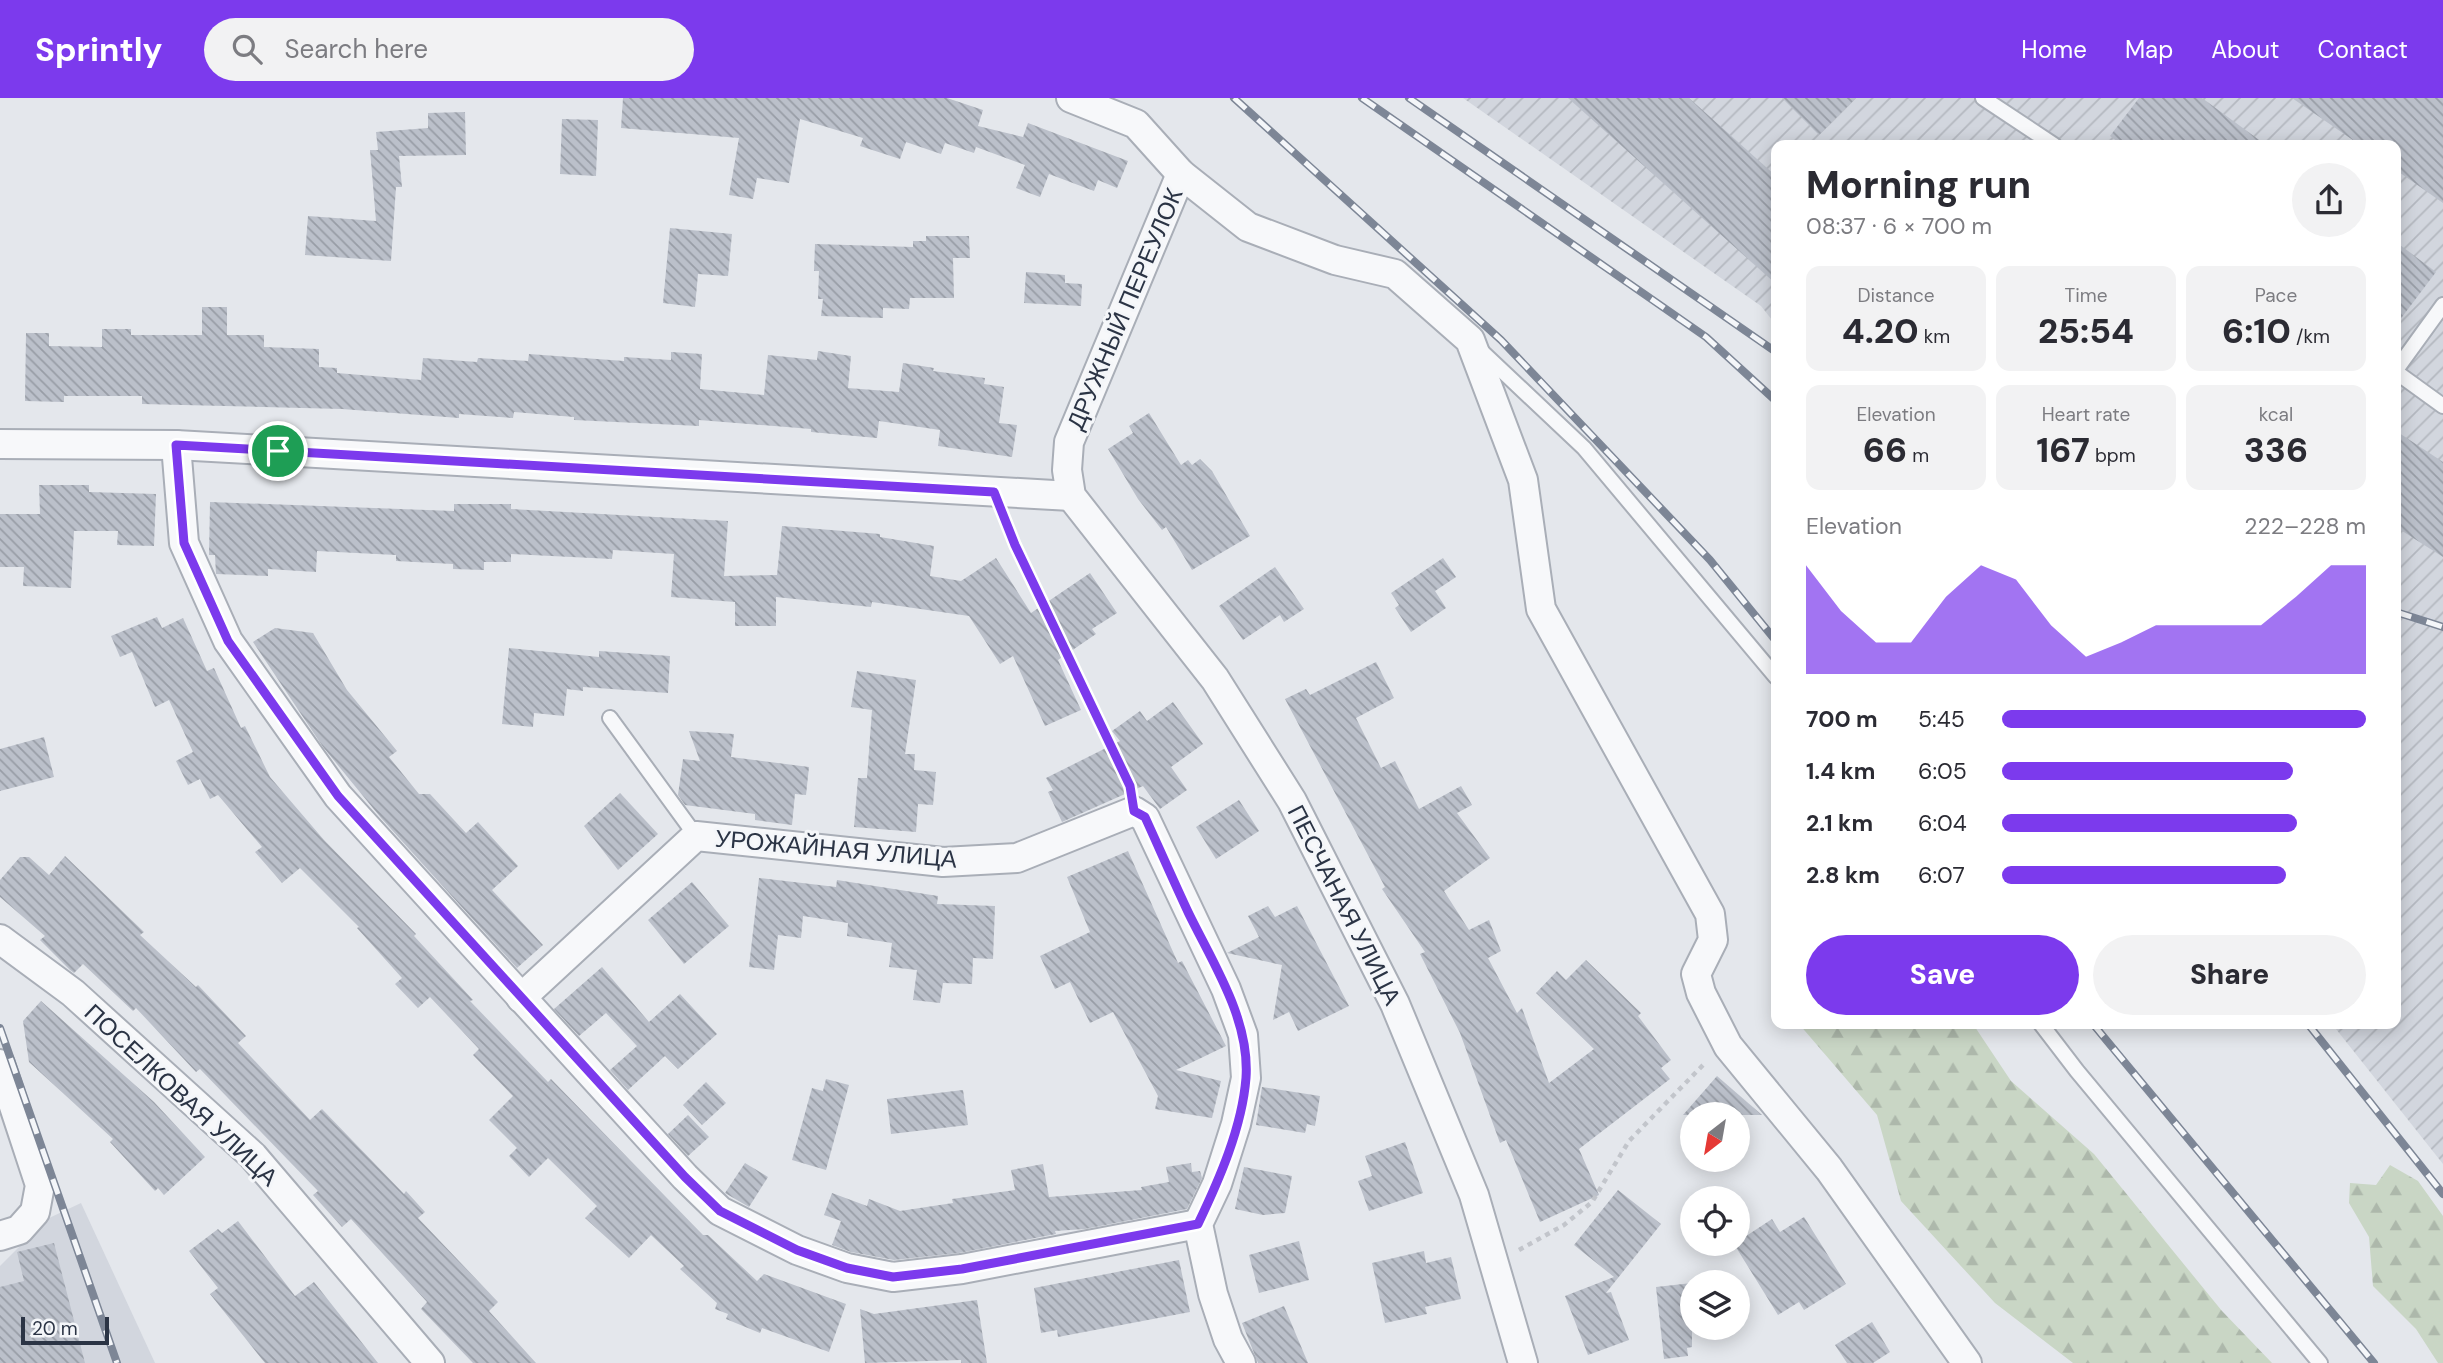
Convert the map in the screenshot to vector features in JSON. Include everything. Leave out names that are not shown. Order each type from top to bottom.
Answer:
[{"type":"street","name":"ДРУЖНЫЙ ПЕРЕУЛОК","points":[[1071,98],[1136,124],[1181,174],[1069,442],[1067,470],[1072,496]]},
{"type":"street","points":[[1181,174],[1248,227],[1335,260],[1395,274],[1470,340],[1523,480],[1541,609],[1710,914],[1713,940],[1696,974],[1701,993],[1728,1046],[1829,1169],[1967,1363]]},
{"type":"street","points":[[0,443],[176,445],[1072,496]]},
{"type":"street","points":[[176,445],[184,543],[228,641],[338,796],[521,998],[720,1211],[797,1250],[847,1268],[893,1277],[962,1269],[1198,1224]]},
{"type":"street","name":"ПЕСЧАНАЯ УЛИЦА","points":[[1072,496],[1215,680],[1292,802],[1395,1004],[1474,1195],[1523,1363]]},
{"type":"street","points":[[1134,811],[1145,817],[1226,989],[1243,1035],[1246,1078],[1236,1124],[1217,1184],[1198,1224],[1213,1294],[1228,1339],[1241,1363]]},
{"type":"street","name":"УРОЖАЙНАЯ УЛИЦА","points":[[521,998],[696,836],[943,862],[1017,858],[1134,811]]},
{"type":"street","name":"ПОСЕЛКОВАЯ УЛИЦА","points":[[0,939],[73,993],[253,1156],[430,1363]]},
{"type":"street","points":[[0,1064],[40,1185],[35,1212],[19,1230],[0,1236]]},
{"type":"lane","points":[[1983,98],[2046,140]]},
{"type":"lane","points":[[2401,364],[2443,305]]},
{"type":"lane","points":[[1470,340],[1584,448],[1771,671]]},
{"type":"lane","points":[[2401,375],[2443,406]]},
{"type":"lane","points":[[610,718],[696,836]]},
{"type":"lane","points":[[2045,1029],[2077,1072],[2320,1363]]},
{"type":"path","points":[[994,492],[1015,545],[1130,786],[1134,811]]},
{"type":"path","points":[[1494,1265],[1564,1225],[1592,1202],[1629,1141],[1700,1068],[1728,1046]]},
{"type":"shaded area","points":[[1463,98],[2443,98],[2443,1164],[2336,1029],[2401,1029],[2401,140],[1771,140],[1771,319],[1761,306]]},
{"type":"shaded area","points":[[81,1203],[155,1363],[0,1363],[0,1266],[47,1219]]},
{"type":"green space","points":[[1803,1029],[1976,1029],[2011,1081],[2094,1154],[2222,1311],[2272,1363],[2073,1363],[1995,1303],[1901,1201],[1877,1115]]},
{"type":"green space","points":[[2390,1165],[2418,1181],[2443,1216],[2443,1363],[2438,1363],[2416,1329],[2373,1286],[2369,1237],[2349,1203],[2350,1183],[2376,1185]]},
{"type":"building","points":[[623,98],[947,98],[983,110],[978,126],[1023,137],[1028,123],[1128,161],[1117,188],[1098,180],[1094,191],[1049,174],[1040,197],[1016,188],[1025,165],[976,147],[974,153],[945,143],[941,154],[906,142],[900,159],[860,146],[863,138],[800,119],[789,183],[757,178],[753,199],[729,195],[739,138],[621,128]]},
{"type":"building","points":[[1568,98],[1689,98],[1771,172],[1771,280]]},
{"type":"building","points":[[1782,98],[1856,98],[1819,135]]},
{"type":"building","points":[[2139,98],[2202,98],[2259,140],[2115,140],[2110,136]]},
{"type":"building","points":[[2292,98],[2443,98],[2443,203],[2401,174],[2401,140],[2353,140]]},
{"type":"building","points":[[465,112],[466,155],[399,156],[402,187],[396,187],[391,261],[305,255],[308,216],[376,221],[370,150],[378,150],[376,132],[428,128],[428,113]]},
{"type":"building","points":[[562,119],[598,120],[596,176],[560,174]]},
{"type":"building","points":[[670,228],[732,234],[728,276],[698,274],[695,307],[663,303]]},
{"type":"building","points":[[926,236],[969,236],[970,258],[953,258],[954,298],[910,298],[909,309],[883,308],[883,318],[821,316],[823,299],[818,299],[819,271],[814,271],[815,244],[913,247],[913,241],[926,241]]},
{"type":"building","points":[[2401,246],[2436,272],[2401,318]]},
{"type":"building","points":[[1026,272],[1065,275],[1065,283],[1082,284],[1081,306],[1024,303]]},
{"type":"building","points":[[202,307],[227,307],[227,335],[264,335],[264,347],[319,349],[319,367],[337,368],[337,373],[421,380],[423,358],[477,362],[478,358],[528,361],[529,354],[624,361],[624,357],[671,360],[671,352],[702,354],[700,389],[764,395],[768,355],[817,360],[818,351],[851,356],[848,388],[899,392],[903,363],[934,368],[933,371],[985,378],[984,384],[1004,387],[999,423],[1017,425],[1012,457],[938,446],[940,430],[879,421],[877,438],[811,432],[811,429],[699,420],[699,426],[574,420],[574,417],[514,412],[513,418],[459,414],[459,418],[342,409],[142,404],[142,396],[64,396],[64,402],[25,401],[26,333],[49,333],[49,346],[102,347],[102,329],[131,329],[131,335],[202,335]]},
{"type":"building","points":[[1149,413],[1181,465],[1188,460],[1192,465],[1200,459],[1212,471],[1250,536],[1192,570],[1166,527],[1162,530],[1138,499],[1108,449],[1133,433],[1129,426]]},
{"type":"building","points":[[2401,434],[2443,462],[2443,557],[2401,530]]},
{"type":"building","points":[[39,485],[89,485],[89,492],[156,494],[154,546],[117,545],[118,531],[74,531],[71,588],[23,586],[24,567],[0,567],[0,514],[40,514]]},
{"type":"building","points":[[210,502],[454,511],[454,504],[511,504],[511,509],[728,521],[724,576],[777,575],[782,526],[880,534],[880,537],[934,546],[930,576],[961,581],[996,558],[1031,613],[1090,573],[1117,613],[1092,629],[1096,634],[1058,660],[1081,710],[1045,726],[1013,656],[1000,664],[969,616],[872,602],[871,607],[776,597],[776,626],[735,626],[735,602],[671,597],[674,554],[613,550],[612,559],[511,554],[511,562],[484,562],[484,570],[453,569],[453,564],[396,561],[396,555],[317,551],[316,572],[268,569],[268,576],[216,574],[215,555],[209,555]]},
{"type":"building","points":[[1443,558],[1456,577],[1435,591],[1446,608],[1411,632],[1395,608],[1399,605],[1391,593]]},
{"type":"building","points":[[1275,567],[1304,609],[1284,622],[1280,615],[1243,640],[1219,606]]},
{"type":"building","points":[[157,617],[162,628],[183,618],[207,671],[214,668],[241,728],[245,726],[270,777],[324,840],[416,934],[414,936],[473,1000],[470,1001],[548,1082],[551,1079],[703,1235],[708,1235],[757,1281],[764,1274],[846,1304],[829,1352],[762,1328],[760,1333],[726,1319],[728,1314],[715,1309],[717,1303],[680,1269],[684,1266],[651,1235],[629,1258],[585,1218],[597,1206],[548,1158],[529,1177],[509,1156],[517,1148],[489,1120],[513,1096],[473,1055],[479,1049],[430,997],[418,1008],[395,984],[402,978],[357,928],[359,927],[300,868],[282,883],[255,852],[262,847],[218,795],[210,799],[200,779],[188,785],[176,761],[193,752],[169,700],[155,707],[132,652],[120,657],[111,636]]},
{"type":"building","points":[[275,628],[313,633],[347,690],[397,751],[389,757],[419,794],[430,794],[466,833],[478,822],[518,866],[492,890],[543,945],[517,968],[381,818],[323,747],[253,642]]},
{"type":"building","points":[[509,648],[599,657],[599,651],[670,656],[668,693],[583,687],[583,691],[567,689],[564,716],[534,713],[533,727],[502,724]]},
{"type":"building","points":[[1376,662],[1394,698],[1356,718],[1381,768],[1395,761],[1419,809],[1461,786],[1472,805],[1457,813],[1490,858],[1444,891],[1469,930],[1489,920],[1501,951],[1488,958],[1517,1013],[1522,1008],[1549,1083],[1594,1049],[1536,993],[1557,971],[1566,980],[1586,960],[1641,1013],[1638,1016],[1671,1060],[1661,1068],[1670,1079],[1579,1149],[1599,1195],[1540,1222],[1506,1140],[1500,1143],[1460,1033],[1420,954],[1425,952],[1382,889],[1385,887],[1285,699],[1306,689],[1310,695]]},
{"type":"building","points":[[857,671],[916,680],[905,754],[915,754],[914,770],[936,772],[933,805],[918,804],[916,832],[854,827],[858,778],[867,778],[872,710],[851,707]]},
{"type":"building","points":[[1173,702],[1203,744],[1171,767],[1187,790],[1160,809],[1143,786],[1062,822],[1048,792],[1053,790],[1046,778],[1120,741],[1112,731],[1140,711],[1147,721]]},
{"type":"building","points":[[689,731],[734,734],[731,757],[809,767],[806,795],[795,794],[792,825],[755,820],[755,814],[685,805],[678,795],[683,759],[700,761]]},
{"type":"building","points":[[44,737],[54,777],[0,791],[0,749]]},
{"type":"building","points":[[620,793],[658,834],[618,870],[584,826]]},
{"type":"building","points":[[1239,800],[1259,831],[1216,859],[1196,827]]},
{"type":"building","points":[[1128,851],[1178,963],[1182,961],[1226,1046],[1176,1070],[1221,1081],[1212,1118],[1155,1109],[1158,1096],[1113,1012],[1090,1023],[1070,982],[1055,989],[1040,956],[1090,932],[1067,877]]},
{"type":"building","points":[[65,856],[144,932],[140,935],[196,987],[198,985],[246,1036],[238,1043],[310,1120],[322,1109],[404,1194],[406,1191],[425,1212],[418,1218],[498,1302],[489,1311],[536,1363],[473,1363],[421,1309],[427,1302],[351,1219],[342,1227],[313,1195],[318,1191],[200,1069],[196,1072],[136,1008],[133,1011],[83,964],[74,973],[70,970],[40,940],[45,936],[0,897],[0,880],[20,857],[29,857],[49,875]]},
{"type":"building","points":[[759,878],[836,887],[837,880],[938,896],[937,904],[995,906],[993,959],[973,958],[972,984],[943,983],[940,1003],[913,1000],[917,970],[889,967],[892,943],[847,936],[848,923],[803,916],[801,938],[778,935],[774,970],[749,967]]},
{"type":"building","points":[[692,882],[729,926],[684,964],[648,920]]},
{"type":"building","points":[[1268,906],[1275,917],[1297,906],[1349,1006],[1298,1031],[1289,1012],[1273,1020],[1282,965],[1227,953],[1259,937],[1248,916]]},
{"type":"building","points":[[602,967],[649,1022],[680,994],[717,1034],[678,1069],[665,1056],[628,1090],[610,1070],[637,1046],[606,1013],[579,1036],[554,1009]]},
{"type":"building","points":[[41,1001],[154,1102],[205,1157],[164,1195],[158,1188],[155,1191],[110,1142],[113,1139],[29,1062],[23,1021]]},
{"type":"building","points":[[1717,1076],[1747,1102],[1694,1102]]},
{"type":"building","points":[[826,1079],[849,1085],[826,1170],[792,1160],[812,1088],[823,1091]]},
{"type":"building","points":[[706,1082],[726,1103],[702,1125],[683,1105]]},
{"type":"building","points":[[1262,1087],[1320,1096],[1315,1126],[1307,1124],[1305,1133],[1256,1125]]},
{"type":"building","points":[[963,1090],[968,1125],[891,1134],[887,1099]]},
{"type":"building","points":[[1750,1105],[1762,1115],[1750,1115]]},
{"type":"building","points":[[688,1115],[709,1137],[688,1156],[668,1134]]},
{"type":"building","points":[[1405,1142],[1423,1193],[1369,1211],[1358,1181],[1372,1176],[1365,1156]]},
{"type":"building","points":[[745,1163],[768,1177],[749,1207],[725,1193]]},
{"type":"building","points":[[1191,1163],[1192,1172],[1200,1171],[1202,1178],[1187,1209],[1085,1229],[1055,1231],[1056,1234],[959,1253],[894,1260],[851,1252],[832,1245],[841,1221],[824,1215],[832,1193],[867,1206],[869,1199],[900,1211],[953,1203],[952,1199],[1015,1190],[1011,1170],[1043,1164],[1049,1197],[1142,1190],[1141,1187],[1169,1182],[1166,1167]]},
{"type":"building","points":[[1244,1167],[1292,1176],[1285,1213],[1263,1215],[1235,1209]]},
{"type":"building","points":[[1618,1190],[1661,1224],[1606,1293],[1611,1292],[1629,1340],[1588,1355],[1565,1296],[1614,1277],[1574,1245]]},
{"type":"building","points":[[1804,1217],[1846,1284],[1804,1310],[1799,1302],[1778,1315],[1741,1256],[1750,1256],[1750,1233],[1772,1219],[1780,1232]]},
{"type":"building","points":[[238,1221],[295,1296],[314,1282],[378,1363],[265,1363],[210,1294],[218,1288],[189,1251],[218,1229],[222,1233]]},
{"type":"building","points":[[1299,1241],[1309,1280],[1259,1293],[1249,1255]]},
{"type":"building","points":[[54,1243],[85,1363],[0,1363],[0,1287],[24,1281],[17,1252]]},
{"type":"building","points":[[1424,1251],[1426,1263],[1451,1257],[1461,1299],[1425,1307],[1427,1314],[1385,1323],[1372,1263]]},
{"type":"building","points":[[1179,1260],[1190,1312],[1058,1337],[1057,1330],[1041,1333],[1034,1288]]},
{"type":"building","points":[[1680,1284],[1680,1340],[1692,1340],[1692,1347],[1687,1348],[1688,1356],[1664,1359],[1656,1287]]},
{"type":"building","points":[[977,1300],[987,1363],[961,1363],[961,1360],[865,1363],[860,1309],[874,1314]]},
{"type":"building","points":[[1284,1306],[1308,1363],[1258,1363],[1242,1323]]},
{"type":"building","points":[[1872,1322],[1890,1352],[1873,1363],[1847,1363],[1835,1345]]},
{"type":"railway","points":[[1234,98],[1501,340],[1710,560],[1771,635]]},
{"type":"railway","points":[[1362,98],[1706,337],[1771,396]]},
{"type":"railway","points":[[1409,98],[1771,349]]},
{"type":"railway","points":[[2401,614],[2443,627]]},
{"type":"railway","points":[[0,1028],[117,1363]]},
{"type":"railway","points":[[2097,1029],[2374,1363]]},
{"type":"railway","points":[[2312,1029],[2443,1194]]},
{"type":"route","points":[[176,445],[278,451],[994,492],[1015,545],[1130,786],[1134,811],[1145,817],[1226,989],[1243,1035],[1246,1078],[1236,1124],[1217,1184],[1198,1224],[962,1269],[893,1277],[847,1268],[797,1250],[720,1211],[685,1177],[338,796],[228,641],[184,543],[176,445]]}]
